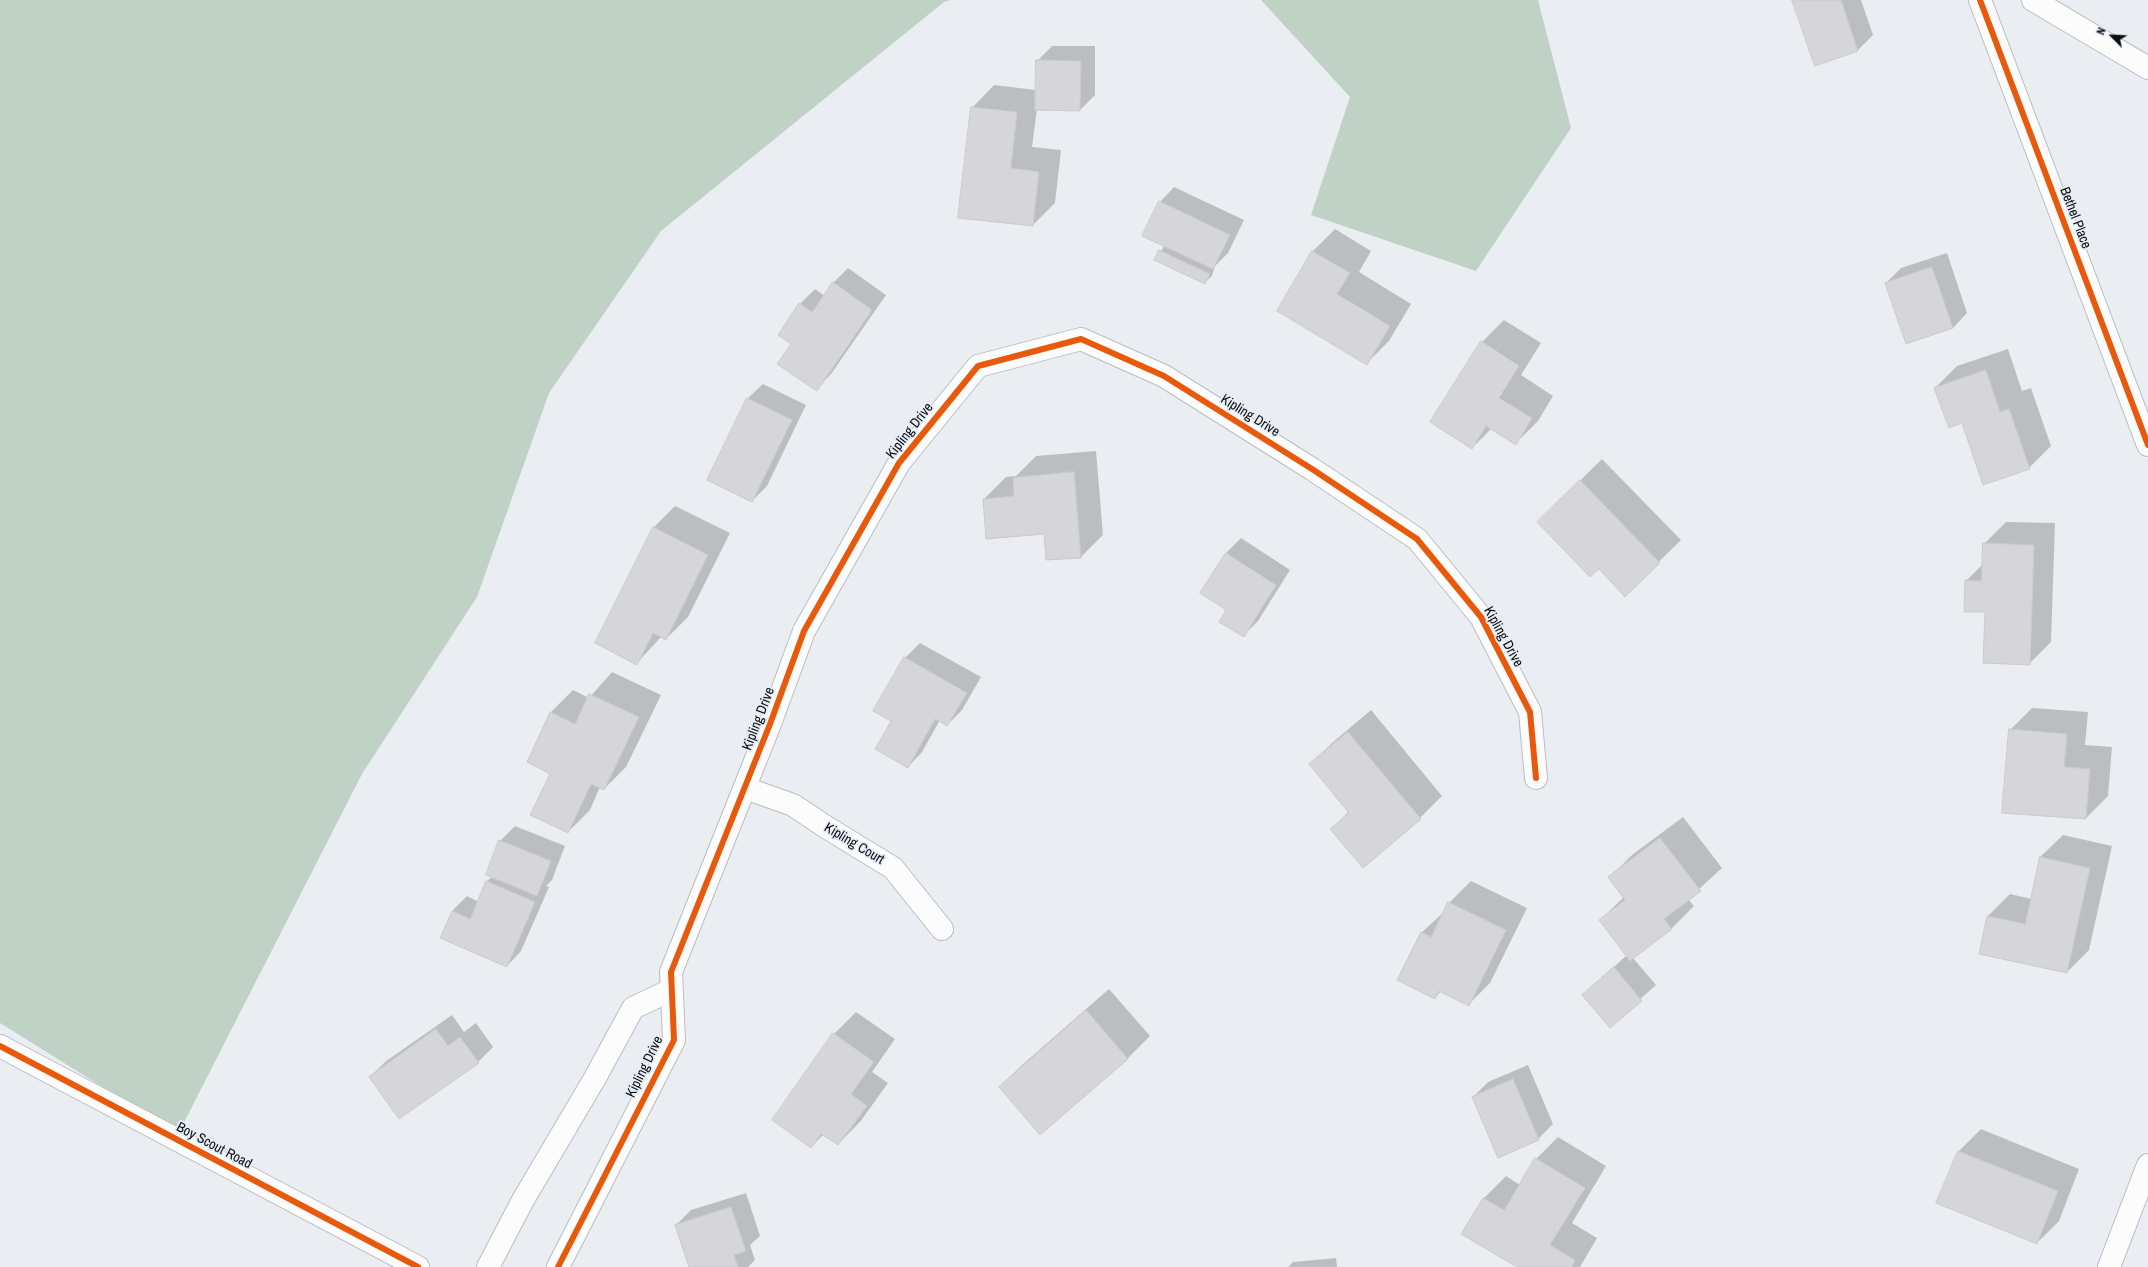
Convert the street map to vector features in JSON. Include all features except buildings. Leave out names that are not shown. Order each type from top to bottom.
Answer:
[{"type":"street","name":"Bethel Place","points":[[1980,0],[2148,445]]},
{"type":"street","points":[[2033,0],[2148,68]]},
{"type":"street","name":"Kipling Drive","points":[[558,1267],[674,1040],[671,972],[770,724],[804,631],[899,463],[978,366],[1080,339],[1164,376],[1312,469],[1417,539],[1481,617],[1530,712],[1536,778]]},
{"type":"street","name":"Kipling Court","points":[[744,788],[794,805],[826,827],[893,868],[942,929]]},
{"type":"street","points":[[488,1267],[523,1200],[595,1078],[634,1008],[671,990]]},
{"type":"street","name":"Boy Scout Road","points":[[0,1046],[418,1267]]},
{"type":"street","points":[[2109,1267],[2148,1165]]},
{"type":"green space","points":[[0,0],[950,0],[944,2],[661,231],[549,393],[477,597],[362,774],[178,1134],[0,1023]]},
{"type":"green space","points":[[1261,0],[1538,0],[1571,128],[1476,271],[1311,215],[1350,97]]},
{"type":"cycle path","points":[[1980,0],[2148,445]]},
{"type":"cycle path","points":[[558,1267],[674,1040],[671,972],[770,724],[804,631],[899,463],[978,366],[1081,339],[1164,376],[1312,469],[1417,539],[1481,617],[1530,712],[1536,778]]},
{"type":"cycle path","points":[[0,1046],[418,1267]]}]
